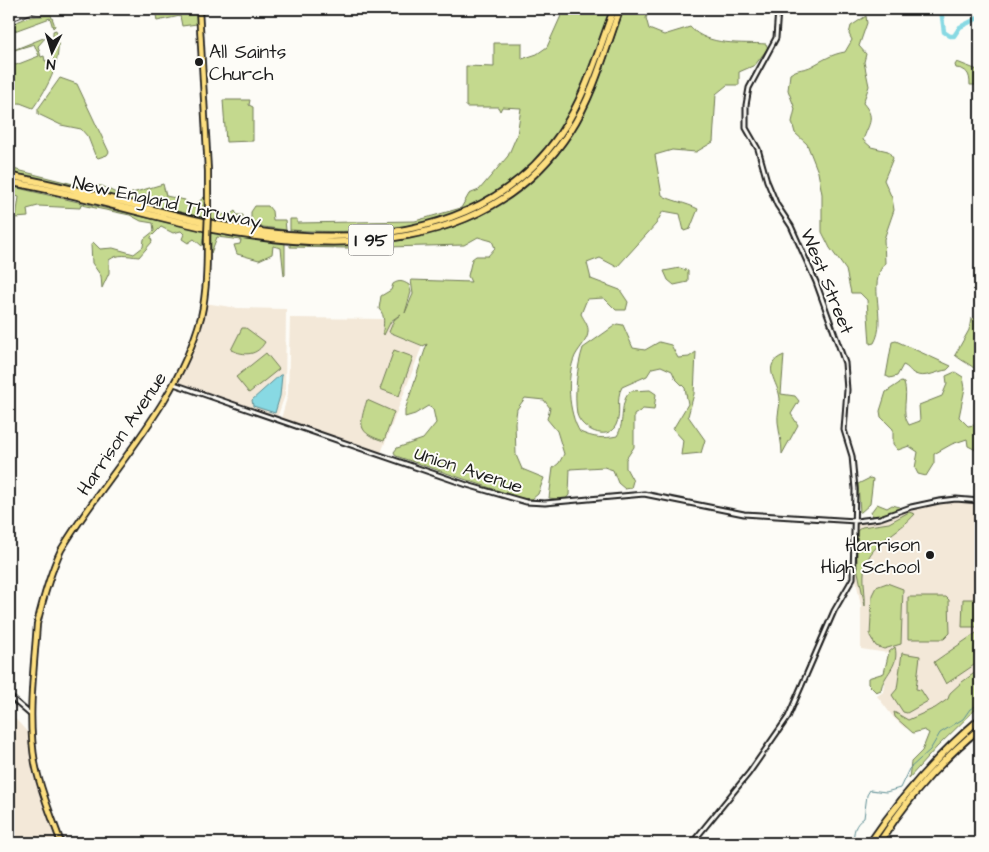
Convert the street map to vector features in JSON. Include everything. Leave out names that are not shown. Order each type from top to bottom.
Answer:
[{"type":"highway","name":"New England Thruway","points":[[9,176],[210,223],[265,232],[358,235],[432,225],[467,212],[500,194],[522,176],[548,150],[570,119],[582,94],[614,9]]},
{"type":"highway","name":"New England Thruway","points":[[9,182],[201,227],[256,236],[348,241],[395,238],[431,232],[466,220],[498,202],[528,180],[554,153],[583,107],[620,9]]},
{"type":"highway","points":[[870,843],[903,795],[958,737],[980,718]]},
{"type":"highway","points":[[879,843],[926,780],[980,728]]},
{"type":"main road","name":"Harrison Avenue","points":[[62,843],[46,801],[35,761],[32,716],[38,624],[53,568],[70,536],[174,384],[200,318],[204,296],[208,171],[199,9]]},
{"type":"street","name":"West Street","points":[[692,843],[749,773],[788,717],[834,611],[853,578],[857,521],[854,466],[844,430],[847,390],[845,363],[816,282],[791,226],[777,205],[767,181],[758,148],[746,128],[746,105],[749,88],[776,38],[778,9]]},
{"type":"street","name":"Union Avenue","points":[[174,384],[526,502],[545,503],[644,494],[744,514],[857,521],[880,518],[911,507],[956,498],[980,501]]},
{"type":"street","points":[[9,696],[32,716]]},
{"type":"shaded area","points":[[204,303],[238,308],[286,309],[285,395],[277,418],[176,384]]},
{"type":"shaded area","points":[[290,318],[389,319],[393,322],[390,333],[422,346],[381,453],[281,419],[288,394]]},
{"type":"shaded area","name":"Harrison High School","points":[[970,500],[980,502],[980,696],[926,730],[905,728],[894,718],[877,696],[883,692],[888,653],[861,649],[861,606],[855,575],[857,523],[888,519],[908,510],[951,501]]},
{"type":"shaded area","points":[[9,712],[31,736],[36,780],[56,843],[9,843]]},
{"type":"green space","points":[[155,9],[196,9],[197,24],[182,26],[180,16],[157,21]]},
{"type":"green space","points":[[564,9],[611,9],[586,79],[574,106],[541,153],[512,180],[481,201],[447,216],[411,225],[373,230],[290,230],[290,219],[297,219],[297,223],[415,221],[461,208],[469,194],[479,190],[508,156],[517,135],[521,108],[502,107],[500,111],[498,107],[466,107],[466,66],[494,67],[494,43],[522,43],[522,59],[537,54],[547,47]]},
{"type":"green space","points":[[624,9],[650,9],[646,18],[649,29],[664,35],[690,27],[706,38],[716,41],[766,44],[768,48],[755,65],[739,72],[739,85],[727,85],[716,94],[713,142],[696,152],[672,150],[655,155],[662,195],[698,209],[690,229],[684,231],[680,214],[663,211],[656,224],[617,267],[600,258],[587,263],[591,279],[620,290],[628,302],[626,310],[616,310],[604,298],[587,299],[581,314],[588,328],[588,335],[572,364],[569,384],[571,405],[580,432],[590,436],[612,437],[617,436],[620,430],[623,406],[631,391],[650,390],[656,394],[654,410],[643,409],[634,415],[634,447],[626,459],[626,468],[633,481],[631,488],[625,489],[618,483],[613,470],[604,467],[570,469],[569,495],[565,500],[549,498],[553,468],[559,463],[564,454],[557,431],[547,419],[550,408],[544,400],[525,398],[517,409],[515,423],[516,455],[522,469],[544,478],[538,494],[532,499],[520,498],[396,456],[394,452],[397,448],[423,439],[436,423],[433,409],[428,406],[415,414],[405,417],[405,410],[427,344],[423,346],[389,332],[394,320],[401,314],[391,321],[384,335],[383,317],[379,309],[381,296],[391,290],[393,284],[397,282],[409,285],[411,292],[405,313],[413,294],[411,280],[471,282],[468,276],[472,259],[476,256],[488,256],[495,248],[492,241],[478,237],[464,245],[349,248],[290,247],[290,243],[334,244],[377,242],[418,236],[457,226],[494,209],[527,186],[557,156],[582,118],[600,78]]},
{"type":"green space","points":[[51,15],[55,26],[53,28],[50,18],[9,33],[9,25],[29,17]]},
{"type":"green space","points":[[866,16],[867,23],[859,46],[866,54],[864,62],[869,86],[863,103],[869,113],[870,121],[863,140],[871,147],[888,151],[893,158],[884,180],[892,198],[894,210],[884,239],[885,263],[877,281],[878,334],[874,343],[870,344],[867,300],[860,293],[851,293],[846,270],[830,248],[822,232],[822,194],[818,172],[807,144],[795,133],[792,122],[795,109],[788,90],[790,74],[845,52],[852,40],[849,34],[851,26]]},
{"type":"green space","points":[[56,30],[58,51],[54,71],[39,99],[33,108],[20,103],[9,104],[10,61],[16,65],[39,56],[34,44],[11,51],[46,37],[38,46],[41,57],[44,56],[45,61],[53,59],[53,31]]},
{"type":"green space","points":[[957,62],[980,71],[980,85],[970,85],[967,73],[956,68]]},
{"type":"green space","points":[[60,78],[77,84],[109,152],[107,155],[98,158],[95,155],[88,137],[81,129],[61,125],[38,114],[38,109]]},
{"type":"green space","points":[[223,100],[250,100],[249,105],[253,107],[253,141],[226,142]]},
{"type":"green space","points":[[9,168],[81,186],[102,186],[122,196],[163,184],[166,196],[185,200],[186,205],[193,207],[204,197],[204,218],[9,173]]},
{"type":"green space","points":[[9,186],[204,231],[202,246],[194,239],[188,243],[182,239],[184,234],[181,231],[173,233],[161,227],[151,237],[152,242],[139,257],[120,256],[109,260],[109,273],[102,288],[101,276],[92,263],[91,245],[93,242],[100,249],[113,248],[134,254],[143,247],[144,239],[154,231],[153,223],[141,221],[130,215],[81,205],[80,208],[38,206],[27,209],[28,217],[16,218],[19,197],[9,194]]},
{"type":"green space","points":[[255,206],[268,206],[272,211],[273,220],[285,220],[286,230],[211,220],[212,211],[220,212],[227,217],[235,211],[237,215],[243,215],[243,222],[251,222],[251,212]]},
{"type":"green space","points":[[211,232],[285,243],[285,275],[281,248],[273,246],[272,254],[259,260],[237,254],[234,245],[240,244],[241,240],[217,237],[211,253]]},
{"type":"green space","points":[[680,268],[688,271],[688,282],[674,285],[668,280],[664,271]]},
{"type":"green space","points":[[980,317],[980,375],[975,369],[955,355],[969,330],[971,319]]},
{"type":"green space","points":[[617,324],[623,325],[633,348],[645,350],[659,342],[671,345],[678,358],[689,357],[696,352],[694,394],[688,416],[705,440],[701,453],[681,455],[683,440],[673,429],[688,404],[685,388],[675,378],[672,371],[661,366],[652,368],[647,376],[622,387],[619,396],[618,420],[612,430],[607,433],[594,431],[579,419],[576,406],[576,389],[583,348]]},
{"type":"green space","points":[[242,328],[246,328],[265,342],[262,347],[250,354],[231,350]]},
{"type":"green space","points":[[896,341],[951,366],[947,370],[923,376],[913,373],[903,365],[897,376],[890,378],[886,376],[892,342]]},
{"type":"green space","points":[[394,350],[413,357],[399,396],[380,389]]},
{"type":"green space","points":[[266,353],[279,369],[249,393],[236,377]]},
{"type":"green space","points":[[784,355],[781,394],[795,396],[799,401],[791,414],[798,425],[782,454],[778,419],[780,399],[771,369],[777,359]]},
{"type":"green space","points":[[955,372],[963,377],[965,388],[959,417],[968,426],[980,424],[980,452],[968,446],[967,439],[952,444],[934,454],[934,463],[926,476],[918,474],[915,468],[918,452],[909,446],[898,450],[893,444],[893,429],[881,417],[880,411],[886,392],[901,382],[904,383],[906,394],[905,415],[909,425],[920,421],[919,405],[942,396],[947,384],[946,376]]},
{"type":"green space","points":[[367,400],[394,412],[384,441],[369,435],[362,427],[362,416]]},
{"type":"green space","points":[[870,478],[873,479],[870,504],[860,513],[858,484]]},
{"type":"green space","points":[[877,504],[887,508],[892,505],[900,507],[896,511],[873,517],[871,512]]},
{"type":"green space","points":[[909,512],[915,514],[874,550],[865,566],[865,606],[857,567],[857,531],[862,527],[889,523]]},
{"type":"green space","points":[[887,583],[903,589],[901,644],[884,649],[876,646],[870,636],[872,595],[876,587]]},
{"type":"green space","points":[[908,597],[946,597],[949,600],[950,633],[944,639],[908,639]]},
{"type":"green space","points":[[963,599],[980,599],[980,627],[962,627]]},
{"type":"green space","points":[[976,633],[980,634],[980,661],[946,684],[934,662]]},
{"type":"green space","points":[[895,647],[896,654],[893,665],[882,684],[881,690],[876,692],[868,684],[868,678],[884,673],[889,652]]},
{"type":"green space","points":[[902,653],[920,656],[916,689],[921,690],[928,701],[907,713],[903,712],[892,695],[897,689]]},
{"type":"green space","points":[[980,669],[980,705],[937,747],[909,778],[911,762],[922,751],[929,733],[924,730],[913,733],[895,717],[894,712],[908,720],[935,708],[948,699],[950,693],[962,682]]},
{"type":"water","points":[[282,375],[280,396],[275,413],[253,406],[252,400]]},
{"type":"waterway","points":[[941,9],[944,32],[950,36],[954,36],[960,27],[980,17]]},
{"type":"waterway","points":[[853,843],[855,829],[864,818],[867,795],[870,790],[886,792],[900,788],[909,769],[930,750],[940,733],[963,719],[970,709],[980,704]]},
{"type":"railway","points":[[9,22],[44,9]]},
{"type":"place","name":"All Saints Church","points":[[199,62]]},
{"type":"place","name":"Harrison High School","points":[[930,555]]}]
